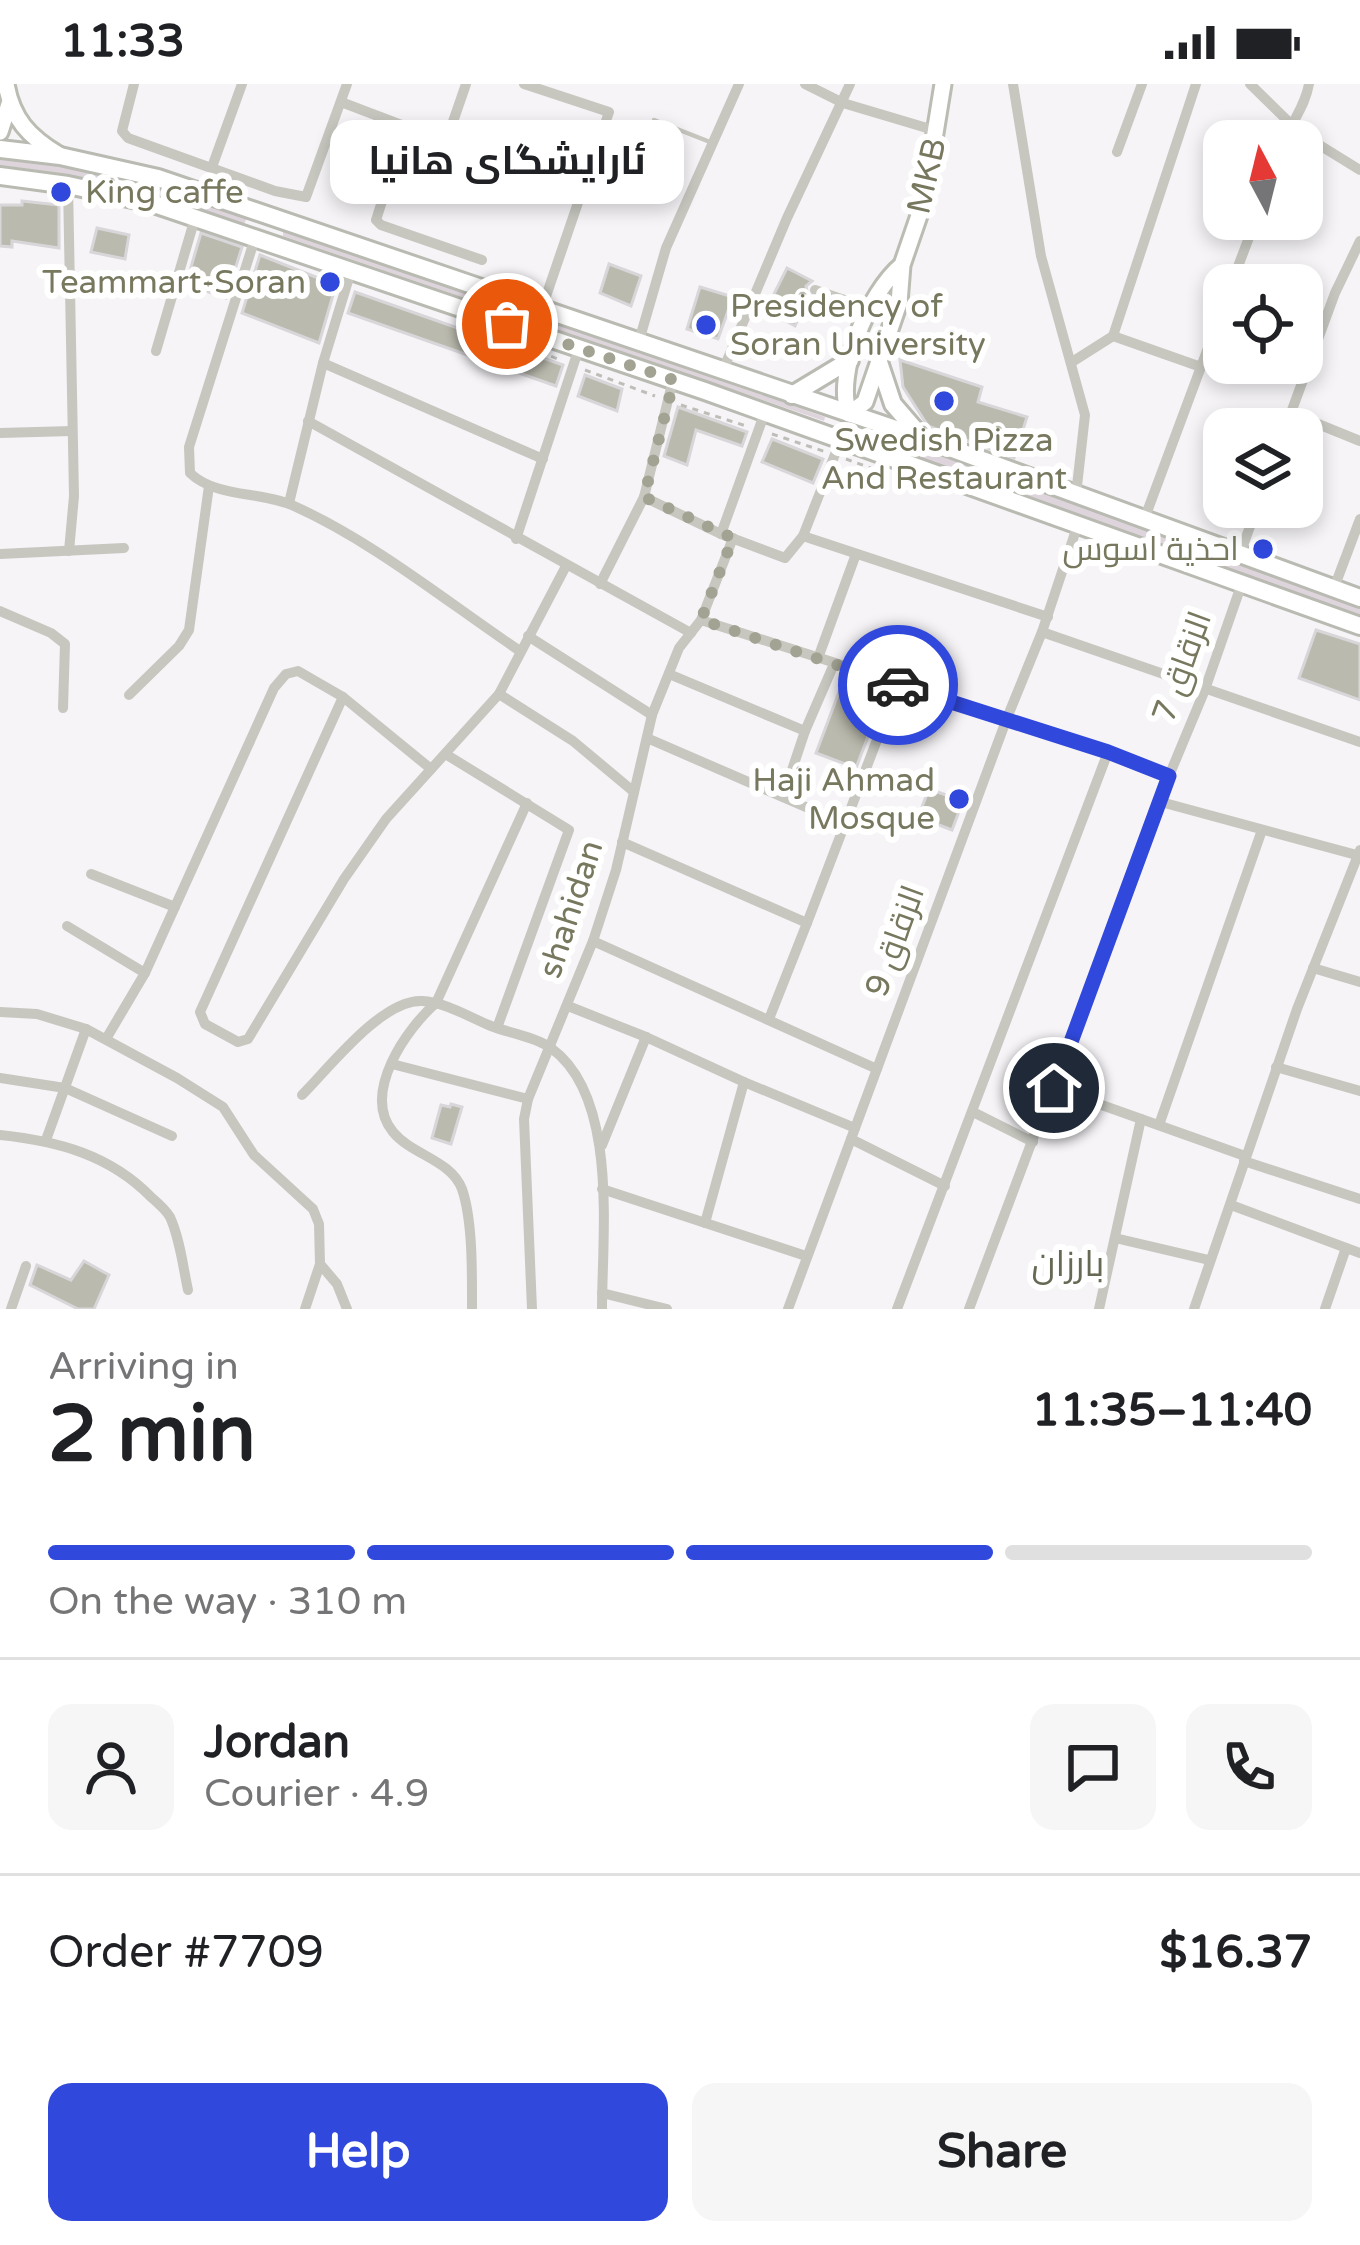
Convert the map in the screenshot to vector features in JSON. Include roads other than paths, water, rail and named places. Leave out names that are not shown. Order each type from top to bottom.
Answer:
[{"type":"main road","points":[[5,84],[9,104],[27,133],[60,156]]},
{"type":"main road","name":"MKB","points":[[902,266],[924,201],[943,84]]},
{"type":"main road","points":[[0,132],[9,104]]},
{"type":"main road","points":[[0,149],[60,156],[158,178],[928,440],[1360,598]]},
{"type":"main road","points":[[0,176],[151,203],[351,271],[576,357],[674,380],[762,421],[1078,524],[1360,626]]},
{"type":"main road","points":[[261,240],[274,217]]},
{"type":"main road","points":[[850,414],[843,389],[850,360],[886,280],[902,266]]},
{"type":"main road","points":[[838,447],[850,414],[865,402],[899,303],[902,266]]},
{"type":"main road","points":[[792,395],[850,360]]},
{"type":"main road","points":[[879,362],[893,404],[928,440]]},
{"type":"street","points":[[134,84],[122,131],[128,138],[306,197],[347,84]]},
{"type":"street","points":[[212,167],[242,84]]},
{"type":"street","points":[[446,142],[466,84]]},
{"type":"street","points":[[524,84],[609,112],[542,308]]},
{"type":"street","points":[[639,341],[666,248],[739,84]]},
{"type":"street","points":[[805,84],[842,103],[938,131]]},
{"type":"street","points":[[723,370],[850,84]]},
{"type":"street","points":[[1013,84],[1041,256],[1084,416],[1076,495]]},
{"type":"street","points":[[1118,152],[1142,84]]},
{"type":"street","points":[[1072,362],[1113,336],[1196,84]]},
{"type":"street","points":[[1250,84],[1287,120]]},
{"type":"street","points":[[1294,120],[1306,105],[1310,84]]},
{"type":"street","points":[[341,102],[544,179]]},
{"type":"street","points":[[406,127],[376,220],[482,260]]},
{"type":"street","points":[[1323,145],[1360,170]]},
{"type":"street","points":[[68,186],[74,496],[69,551]]},
{"type":"street","points":[[274,217],[284,193]]},
{"type":"street","points":[[156,351],[195,218]]},
{"type":"street","points":[[261,240],[189,447],[190,473],[209,485],[290,503],[331,525],[520,651]]},
{"type":"street","points":[[1293,408],[1335,293],[1360,241]]},
{"type":"street","points":[[290,503],[323,363],[351,271]]},
{"type":"street","points":[[815,290],[871,309]]},
{"type":"street","points":[[1113,336],[1201,367]]},
{"type":"street","points":[[516,539],[576,357]]},
{"type":"street","points":[[1144,520],[1203,362]]},
{"type":"street","points":[[323,363],[543,459]]},
{"type":"street","points":[[600,584],[644,497],[674,380]]},
{"type":"street","points":[[308,421],[691,633]]},
{"type":"street","name":"shahidan","points":[[532,1309],[524,1119],[528,1099],[593,941],[652,716],[680,648],[701,620],[762,421]]},
{"type":"street","points":[[1323,426],[1360,441]]},
{"type":"street","points":[[0,433],[72,431]]},
{"type":"street","points":[[644,497],[785,557],[803,536],[838,447]]},
{"type":"street","points":[[129,694],[189,629],[209,485]]},
{"type":"street","points":[[1334,588],[1360,519]]},
{"type":"street","name":"الزقاق 9","points":[[788,1309],[1006,718],[1048,617],[1078,524]]},
{"type":"street","points":[[1240,554],[1249,528]]},
{"type":"street","points":[[803,536],[1048,617]]},
{"type":"street","points":[[0,554],[124,548]]},
{"type":"street","points":[[818,658],[856,554]]},
{"type":"street","points":[[343,697],[200,1012],[205,1024],[238,1042],[248,1039],[344,879],[386,819],[499,694],[566,566]]},
{"type":"street","name":"الزقاق 7","points":[[969,1309],[1242,583]]},
{"type":"street","points":[[0,611],[65,644],[63,708]]},
{"type":"street","points":[[701,620],[1169,776]]},
{"type":"street","points":[[1042,632],[1204,692],[1360,742]]},
{"type":"street","points":[[528,636],[652,716]]},
{"type":"street","points":[[783,797],[834,664]]},
{"type":"street","points":[[106,1039],[145,973],[274,688],[286,674],[298,671],[343,697],[431,769]]},
{"type":"street","points":[[669,674],[805,731]]},
{"type":"street","points":[[769,1018],[898,685]]},
{"type":"street","points":[[499,694],[573,741],[634,792]]},
{"type":"street","points":[[647,738],[844,824]]},
{"type":"street","points":[[897,1309],[1108,752]]},
{"type":"street","points":[[447,755],[565,826],[568,838],[497,1028]]},
{"type":"street","points":[[1161,802],[1359,854],[1276,1067],[1194,1309]]},
{"type":"street","points":[[472,1309],[463,1191],[452,1171],[424,1157],[391,1130],[384,1105],[385,1082],[397,1046],[411,1024],[436,1003],[526,803]]},
{"type":"street","points":[[1159,1125],[1262,830]]},
{"type":"street","points":[[622,842],[807,923]]},
{"type":"street","points":[[91,874],[175,908]]},
{"type":"street","points":[[67,926],[145,973]]},
{"type":"street","points":[[593,941],[877,1069]]},
{"type":"street","points":[[1313,968],[1360,982]]},
{"type":"street","points":[[302,1095],[375,1022],[402,1003],[436,1003],[551,1048],[581,1085],[598,1122],[602,1309]]},
{"type":"street","points":[[568,1006],[745,1082],[853,1134],[945,1186]]},
{"type":"street","points":[[0,1012],[38,1015],[86,1029],[223,1107],[254,1154],[313,1209],[319,1224],[320,1264],[305,1309]]},
{"type":"street","points":[[46,1140],[86,1029]]},
{"type":"street","points":[[601,1148],[646,1037]]},
{"type":"street","points":[[392,1064],[528,1099]]},
{"type":"street","points":[[1276,1067],[1360,1091]]},
{"type":"street","points":[[0,1078],[65,1088],[172,1136]]},
{"type":"street","points":[[705,1222],[745,1082]]},
{"type":"street","points":[[1054,1088],[1360,1199]]},
{"type":"street","points":[[973,1112],[1033,1142]]},
{"type":"street","points":[[1099,1309],[1141,1119]]},
{"type":"street","points":[[0,1136],[46,1140],[118,1168],[169,1214],[188,1290]]},
{"type":"street","points":[[602,1189],[806,1256]]},
{"type":"street","points":[[1232,1205],[1360,1253]]},
{"type":"street","points":[[1115,1238],[1209,1260]]},
{"type":"street","points":[[1325,1309],[1346,1248]]},
{"type":"street","points":[[320,1264],[337,1284],[347,1309]]},
{"type":"street","points":[[11,1309],[26,1266]]},
{"type":"street","points":[[602,1293],[667,1309]]},
{"type":"lane","points":[[654,120],[713,144]]},
{"type":"place","name":"King caffe","points":[[61,192]]},
{"type":"place","name":"Teammart-Soran","points":[[330,282]]},
{"type":"place","name":"ئارایشگای هانیا","points":[[507,324]]},
{"type":"place","name":"Presidency of Soran University","points":[[706,325]]},
{"type":"place","name":"Swedish Pizza And Restaurant","points":[[944,401]]},
{"type":"place","name":"احذية اسوس","points":[[1263,549]]},
{"type":"place","name":"Haji Ahmad Mosque","points":[[959,799]]},
{"type":"district","name":"بارزان","points":[[1068,1264]]}]
